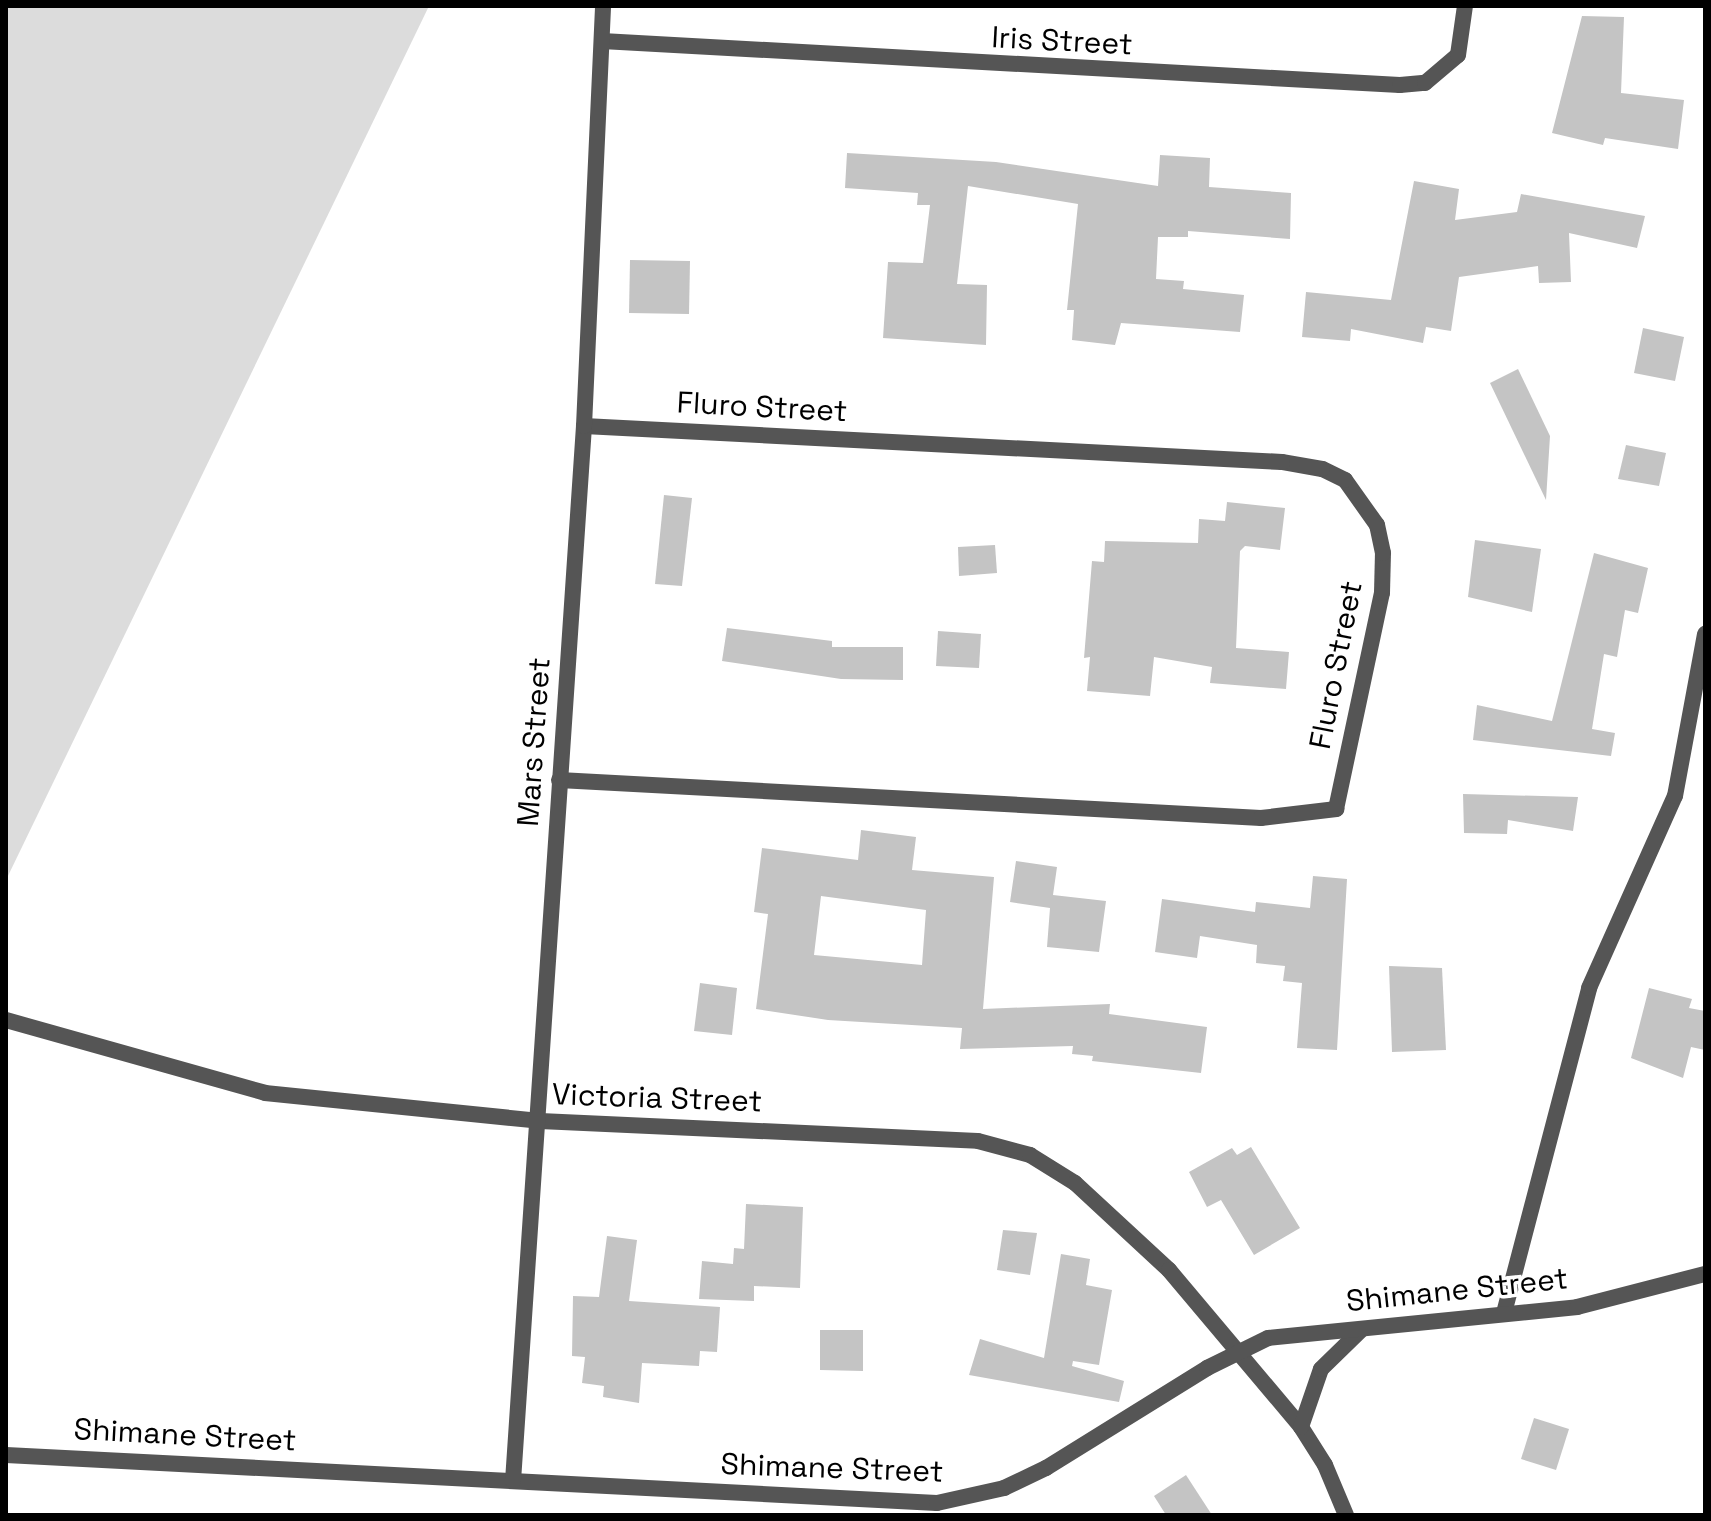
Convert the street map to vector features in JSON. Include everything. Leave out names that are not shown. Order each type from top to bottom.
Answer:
[{"type":"street","name":"Mars Street","points":[[513,1481],[540,1121],[559,780],[584,426],[603,6]]},
{"type":"street","name":"Iris Street","points":[[602,41],[1400,85],[1425,83],[1458,55],[1465,6]]},
{"type":"street","name":"Fluro Street","points":[[559,780],[1261,818],[1336,809],[1382,593],[1383,553],[1377,525],[1345,480],[1322,469],[1282,462],[584,426]]},
{"type":"street","points":[[1504,1313],[1589,988],[1675,796],[1705,634]]},
{"type":"street","name":"Victoria Street","points":[[6,1020],[265,1093],[540,1121],[978,1141],[1030,1155],[1075,1183],[1126,1227],[1236,1351],[1301,1427],[1325,1465],[1346,1515]]},
{"type":"street","name":"Shimane Street","points":[[6,1455],[833,1500],[947,1501],[1004,1488],[1046,1468],[1236,1351],[1268,1338],[1577,1307],[1705,1274]]},
{"type":"street","points":[[1301,1427],[1321,1369],[1362,1329]]},
{"type":"shaded area","points":[[6,6],[429,6],[6,880]]},
{"type":"building","points":[[1582,16],[1624,17],[1621,93],[1684,100],[1678,149],[1605,138],[1603,145],[1552,133]]},
{"type":"building","points":[[847,153],[996,162],[1158,186],[1160,155],[1210,158],[1209,187],[1291,193],[1290,239],[1188,231],[1188,237],[1158,237],[1156,279],[1184,281],[1183,289],[1244,295],[1240,332],[1121,323],[1115,345],[1072,340],[1074,310],[1067,310],[1078,204],[968,186],[957,284],[987,285],[986,345],[883,338],[888,262],[923,263],[930,205],[917,205],[918,193],[845,188]]},
{"type":"building","points":[[1414,181],[1459,189],[1455,220],[1517,212],[1521,194],[1645,216],[1637,248],[1569,233],[1571,282],[1539,283],[1538,266],[1459,277],[1451,331],[1426,327],[1423,343],[1351,329],[1350,341],[1302,337],[1306,292],[1391,300]]},
{"type":"building","points":[[630,260],[690,261],[689,314],[629,313]]},
{"type":"building","points":[[1643,328],[1684,337],[1675,381],[1634,373]]},
{"type":"building","points":[[1518,369],[1550,436],[1546,500],[1490,383]]},
{"type":"building","points":[[1626,445],[1666,453],[1659,486],[1618,479]]},
{"type":"building","points":[[664,495],[692,498],[682,586],[655,584]]},
{"type":"building","points":[[1227,502],[1285,508],[1280,550],[1245,546],[1240,551],[1236,648],[1289,652],[1286,689],[1210,683],[1212,667],[1154,657],[1150,696],[1087,691],[1090,657],[1084,658],[1092,561],[1104,562],[1105,541],[1198,543],[1199,519],[1225,521]]},
{"type":"building","points":[[1475,540],[1541,549],[1532,612],[1468,597]]},
{"type":"building","points":[[995,545],[997,573],[959,576],[958,547]]},
{"type":"building","points":[[1594,553],[1648,568],[1638,613],[1625,610],[1617,657],[1604,654],[1592,729],[1615,733],[1611,756],[1473,740],[1477,705],[1552,721]]},
{"type":"building","points":[[727,628],[832,641],[832,647],[903,647],[903,680],[841,679],[722,661]]},
{"type":"building","points":[[938,631],[981,634],[979,668],[936,666]]},
{"type":"building","points":[[1463,794],[1578,797],[1573,831],[1508,820],[1507,834],[1464,833]]},
{"type":"building","points":[[861,830],[916,837],[912,870],[994,877],[983,1009],[1110,1004],[1109,1014],[1207,1027],[1201,1073],[1092,1061],[1093,1056],[1072,1054],[1073,1046],[960,1049],[962,1028],[828,1020],[756,1009],[768,914],[754,912],[762,848],[858,860]],"holes":[[[821,896],[926,910],[922,965],[814,955]]]},
{"type":"building","points":[[1016,861],[1057,867],[1053,895],[1106,901],[1099,952],[1047,947],[1050,908],[1010,902]]},
{"type":"building","points":[[1313,876],[1347,879],[1337,1050],[1297,1048],[1302,983],[1283,981],[1285,966],[1256,963],[1257,945],[1200,936],[1197,958],[1155,952],[1162,899],[1255,912],[1256,902],[1310,908]]},
{"type":"building","points":[[1389,966],[1442,968],[1446,1050],[1392,1052]]},
{"type":"building","points":[[700,983],[737,988],[732,1035],[694,1031]]},
{"type":"building","points":[[1649,988],[1692,999],[1689,1008],[1705,1011],[1705,1050],[1691,1047],[1683,1078],[1631,1058]]},
{"type":"building","points":[[1251,1147],[1300,1228],[1254,1255],[1221,1200],[1207,1207],[1189,1172],[1232,1148],[1237,1155]]},
{"type":"building","points":[[746,1204],[803,1207],[800,1288],[754,1286],[754,1301],[699,1299],[702,1261],[733,1264],[734,1248],[744,1249]]},
{"type":"building","points":[[1003,1230],[1037,1233],[1030,1275],[997,1270]]},
{"type":"building","points":[[607,1236],[637,1240],[629,1301],[720,1307],[717,1352],[700,1351],[699,1366],[642,1363],[639,1403],[603,1397],[604,1386],[582,1383],[585,1357],[572,1356],[573,1296],[599,1297]]},
{"type":"building","points":[[1061,1254],[1090,1259],[1086,1285],[1112,1290],[1099,1365],[1073,1361],[1072,1366],[1124,1381],[1119,1402],[969,1375],[980,1339],[1044,1358]]},
{"type":"building","points":[[820,1330],[863,1330],[863,1371],[820,1370]]},
{"type":"building","points":[[1534,1418],[1569,1429],[1556,1470],[1521,1459]]},
{"type":"building","points":[[1186,1475],[1212,1515],[1166,1515],[1154,1496]]}]
